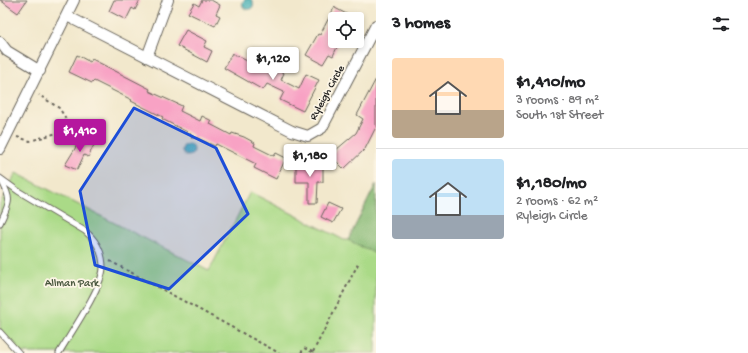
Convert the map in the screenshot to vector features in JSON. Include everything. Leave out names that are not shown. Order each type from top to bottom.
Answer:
[{"type":"street","points":[[0,150],[74,0]]},
{"type":"street","points":[[147,57],[168,0]]},
{"type":"street","name":"Ryleigh Circle","points":[[67,16],[292,131],[308,136],[322,128],[376,25]]},
{"type":"street","points":[[0,42],[7,51],[40,71]]},
{"type":"lane","points":[[0,178],[10,202],[0,224]]},
{"type":"lane","points":[[0,178],[18,191],[85,230],[93,238],[101,257],[103,269],[98,284],[59,353]]},
{"type":"lane","points":[[0,332],[19,353]]},
{"type":"path","points":[[8,134],[30,141],[57,133],[67,120],[59,108],[30,91]]},
{"type":"path","points":[[101,257],[279,353]]},
{"type":"path","points":[[301,353],[304,348],[314,352],[359,262]]},
{"type":"highlighted area","points":[[134,108],[216,148],[248,214],[169,289],[95,265],[80,191]]},
{"type":"green space","name":"Allman Park","points":[[16,173],[209,271],[250,192],[344,240],[348,240],[376,254],[376,353],[19,353],[0,332],[0,204]]},
{"type":"green space","points":[[376,184],[376,254],[348,240]]},
{"type":"water","points":[[246,-1],[250,-1],[254,4],[252,8],[248,10],[244,8],[242,4]]},
{"type":"water","points":[[186,144],[190,144],[194,150],[190,156],[186,156],[182,152],[182,148]]},
{"type":"building","points":[[0,0],[27,0],[18,13]]},
{"type":"building","points":[[114,0],[140,0],[135,10],[132,8],[126,20],[109,11]]},
{"type":"building","points":[[202,0],[211,0],[220,5],[216,14],[220,16],[215,26],[188,13],[194,3],[199,6]]},
{"type":"building","points":[[335,6],[335,8],[343,12],[332,12]]},
{"type":"building","points":[[328,20],[328,48],[337,48],[333,56],[329,54],[323,64],[306,55],[318,34],[320,35]]},
{"type":"building","points":[[186,30],[207,41],[204,47],[212,51],[207,62],[177,46]]},
{"type":"building","points":[[232,53],[262,69],[267,60],[277,65],[275,69],[284,73],[281,80],[299,89],[306,74],[319,80],[303,111],[280,100],[284,92],[267,84],[263,90],[224,68]]},
{"type":"building","points":[[77,55],[90,62],[92,59],[150,89],[149,91],[182,106],[180,111],[200,121],[202,116],[212,121],[210,124],[231,135],[232,133],[244,137],[255,143],[254,146],[274,156],[276,153],[286,158],[276,179],[254,168],[256,164],[216,144],[215,146],[198,138],[191,138],[193,135],[162,119],[163,117],[131,101],[132,100],[94,81],[92,83],[69,72]]},
{"type":"building","points":[[376,79],[376,127],[365,149],[344,169],[330,155],[356,133],[363,119],[357,115]]},
{"type":"building","points":[[82,137],[95,143],[88,157],[84,155],[77,170],[65,165]]},
{"type":"building","points":[[296,161],[308,161],[308,165],[323,165],[323,182],[318,182],[317,203],[309,203],[309,182],[296,182]]},
{"type":"building","points":[[328,203],[341,209],[333,223],[321,217]]}]
